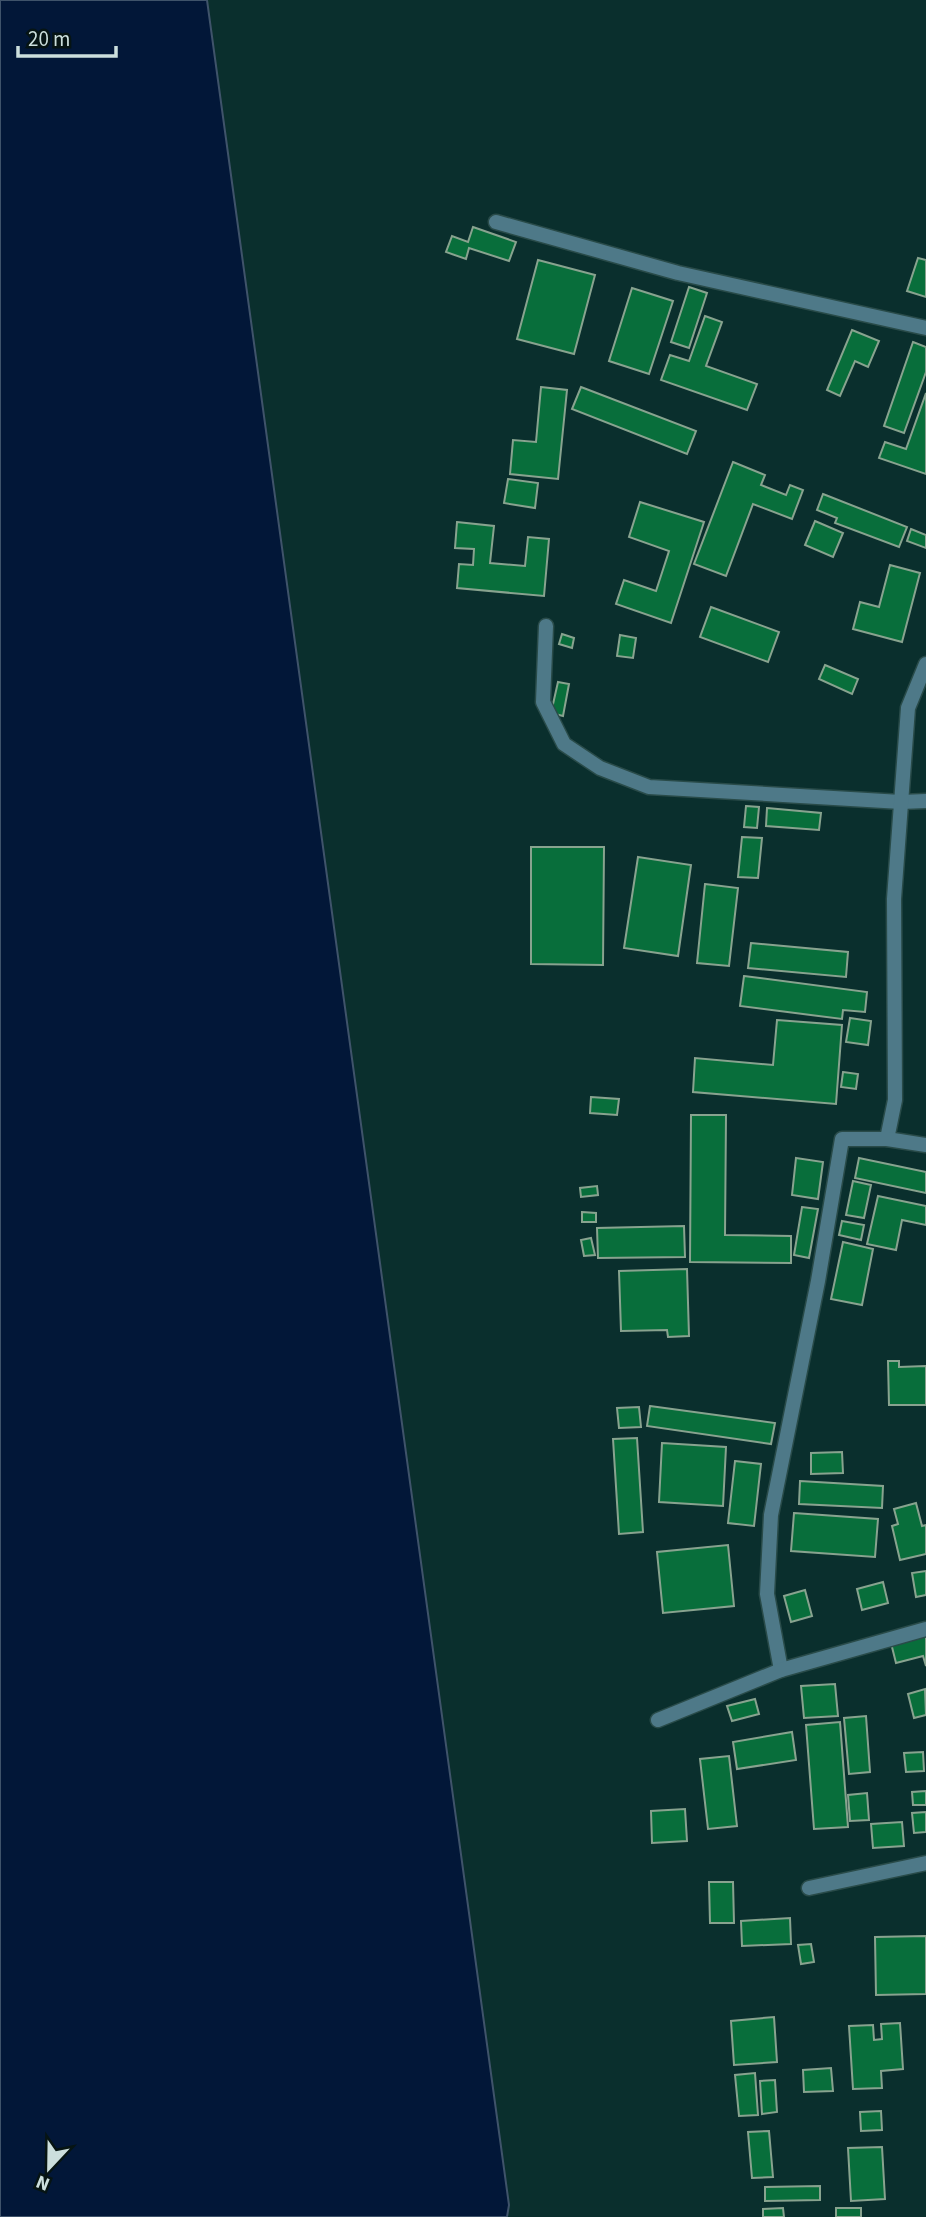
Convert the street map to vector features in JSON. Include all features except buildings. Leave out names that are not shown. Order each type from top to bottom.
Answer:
[{"type":"street","points":[[496,222],[678,273],[926,328]]},
{"type":"street","points":[[545,626],[543,702],[564,744],[600,768],[649,787],[901,802],[926,801]]},
{"type":"street","points":[[887,1139],[895,1100],[894,899],[908,708],[926,664]]},
{"type":"street","points":[[781,1670],[767,1594],[771,1515],[818,1280],[842,1139],[887,1139],[926,1144]]},
{"type":"street","points":[[658,1720],[781,1670],[926,1629]]},
{"type":"street","points":[[809,1888],[926,1863]]},
{"type":"water","points":[[0,0],[207,0],[509,2205],[507,2217],[0,2217]]}]
